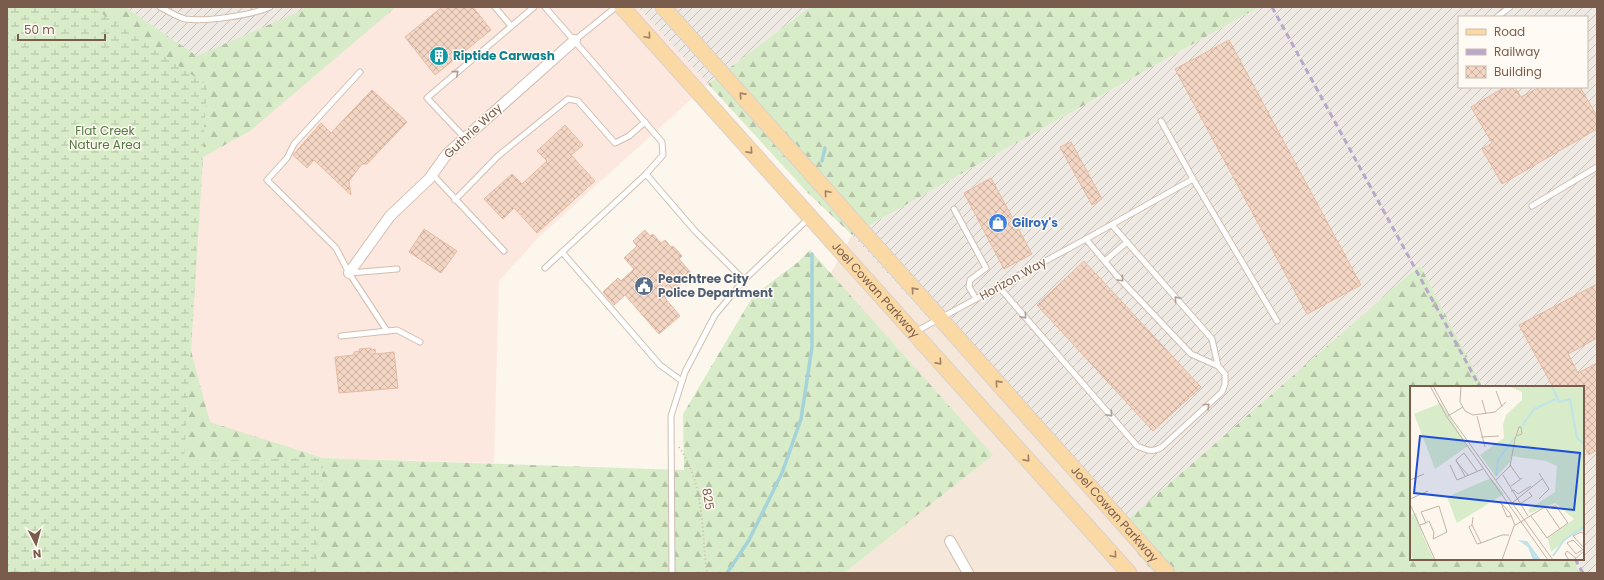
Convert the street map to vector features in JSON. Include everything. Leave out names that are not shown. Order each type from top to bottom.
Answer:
[{"type":"main road","name":"Joel Cowan Parkway","points":[[622,7],[1129,573]]},
{"type":"main road","name":"Joel Cowan Parkway","points":[[663,7],[1167,573]]},
{"type":"street","name":"Guthrie Way","points":[[349,273],[390,216],[432,174],[447,154],[464,137],[575,40]]},
{"type":"street","points":[[950,541],[968,573]]},
{"type":"lane","points":[[160,7],[185,19],[220,18],[259,12],[270,7]]},
{"type":"lane","points":[[495,7],[511,26]]},
{"type":"lane","points":[[464,137],[427,98],[534,7]]},
{"type":"lane","points":[[545,7],[662,142],[664,155],[646,174],[545,268]]},
{"type":"lane","name":"Guthrie Way","points":[[575,40],[616,7]]},
{"type":"lane","points":[[1498,16],[1510,7]]},
{"type":"lane","points":[[360,72],[294,144],[287,158],[267,180],[336,248],[349,273],[387,331]]},
{"type":"lane","points":[[456,200],[498,156],[568,99],[578,101],[614,143],[629,136],[645,122]]},
{"type":"lane","points":[[1161,120],[1193,179],[1278,321]]},
{"type":"lane","points":[[1532,206],[1597,167]]},
{"type":"lane","points":[[432,174],[504,251]]},
{"type":"lane","points":[[646,174],[695,231],[744,280]]},
{"type":"lane","name":"Horizon Way","points":[[913,333],[1112,225],[1193,179]]},
{"type":"lane","points":[[954,209],[986,268],[970,280],[969,287],[976,299]]},
{"type":"lane","points":[[672,573],[671,416],[682,381],[715,316],[744,280],[810,218]]},
{"type":"lane","points":[[1112,225],[1212,339],[1218,366]]},
{"type":"lane","points":[[999,287],[1137,446],[1155,451],[1162,447],[1222,392],[1225,384],[1225,374],[1218,366],[1191,354],[1086,239]]},
{"type":"lane","points":[[1105,261],[1127,242]]},
{"type":"lane","points":[[562,252],[660,365],[682,381]]},
{"type":"lane","points":[[349,273],[397,269]]},
{"type":"lane","points":[[341,336],[400,330],[420,342]]},
{"type":"path","name":"825","points":[[671,435],[688,460],[697,486],[708,573]]},
{"type":"shaded area","points":[[92,7],[340,7],[207,85]]},
{"type":"shaded area","points":[[340,7],[638,7],[708,84],[538,238],[499,281],[494,463],[323,458],[184,462],[207,85]]},
{"type":"shaded area","points":[[638,7],[810,7],[708,84]]},
{"type":"shaded area","points":[[1259,7],[1597,7],[1597,573],[1580,573],[1574,560],[1584,560],[1584,386],[1482,386],[1420,265],[1117,529],[978,372],[852,235]]},
{"type":"shaded area","points":[[852,235],[978,372],[1103,512],[1154,573],[716,573],[738,441]]},
{"type":"green space","points":[[7,7],[125,7],[197,56],[296,13],[305,7],[396,7],[250,131],[203,157],[191,351],[210,422],[323,458],[684,470],[683,414],[753,296],[798,262],[810,250],[993,455],[844,573],[7,573]]},
{"type":"green space","name":"Flat Creek Nature Area","points":[[7,7],[92,7],[207,85],[184,461],[323,458],[316,573],[7,573]]},
{"type":"green space","points":[[810,7],[1259,7],[852,235],[807,192],[708,84]]},
{"type":"green space","points":[[1420,265],[1482,386],[1410,386],[1410,560],[1574,560],[1580,573],[1154,573],[1117,529]]},
{"type":"building","name":"Riptide Carwash","points":[[442,7],[473,7],[491,30],[435,75],[405,37]]},
{"type":"building","points":[[1229,40],[1361,285],[1307,314],[1175,69]]},
{"type":"building","points":[[1503,88],[1516,88],[1521,97],[1537,88],[1581,88],[1597,116],[1597,129],[1502,184],[1482,149],[1492,143],[1471,107]]},
{"type":"building","points":[[372,90],[407,122],[367,164],[362,164],[349,181],[351,195],[314,160],[307,168],[293,155],[321,123],[331,133]]},
{"type":"building","points":[[565,125],[583,145],[571,155],[595,181],[537,233],[514,208],[503,219],[484,199],[512,174],[522,184],[547,161],[537,151]]},
{"type":"building","points":[[1071,142],[1102,199],[1092,205],[1060,147]]},
{"type":"building","name":"Gilroy's","points":[[991,178],[1032,254],[1004,269],[964,193]]},
{"type":"building","points":[[424,229],[457,251],[441,273],[409,252]]},
{"type":"building","name":"Peachtree City Police Department","points":[[645,230],[650,236],[653,234],[661,243],[665,240],[671,247],[673,246],[682,256],[679,259],[692,274],[665,298],[680,316],[659,334],[625,295],[614,305],[603,292],[618,278],[621,281],[634,269],[624,258],[637,246],[633,241]]},
{"type":"building","points":[[1084,261],[1201,387],[1153,431],[1037,305]]},
{"type":"building","points":[[1597,284],[1597,338],[1568,354],[1578,373],[1597,363],[1597,450],[1589,455],[1584,446],[1584,386],[1552,386],[1519,325]]},
{"type":"building","points":[[371,348],[371,350],[375,349],[376,354],[394,352],[398,388],[339,393],[335,357],[354,355],[354,352],[360,351],[359,349]]},
{"type":"waterway","points":[[822,161],[825,148]]},
{"type":"waterway","points":[[727,573],[749,540],[782,473],[801,419],[812,347],[812,254]]},
{"type":"railway","points":[[1272,7],[1479,386]]},
{"type":"railway","points":[[1576,560],[1583,573]]},
{"type":"place","name":"Riptide Carwash","points":[[439,56]]},
{"type":"place","name":"Gilroy's","points":[[998,223]]},
{"type":"place","name":"Peachtree City Police Department","points":[[644,286]]}]
